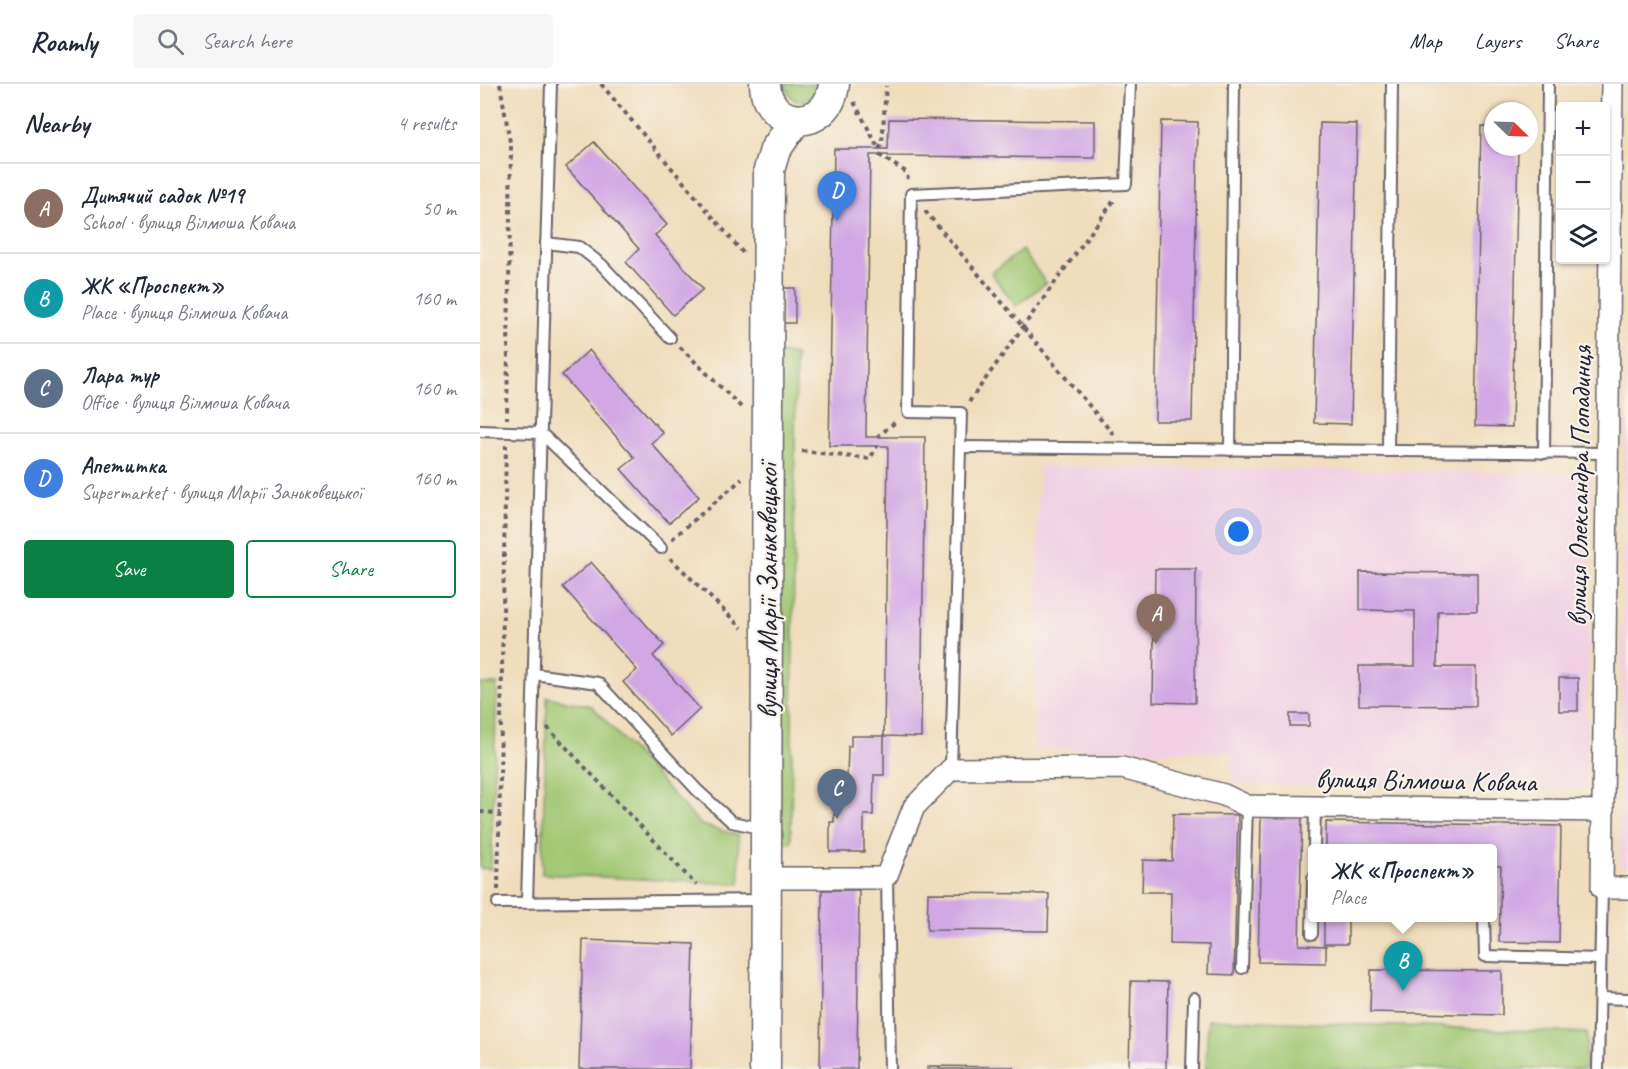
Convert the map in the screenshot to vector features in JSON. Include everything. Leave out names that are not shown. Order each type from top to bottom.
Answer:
[{"type":"street","points":[[765,84],[769,102],[776,111],[796,120],[807,119],[818,114],[827,106],[839,88]]},
{"type":"street","name":"вулиця Олександра Попадинця","points":[[1602,888],[1612,84]]},
{"type":"street","name":"вулиця Марії Заньковецької","points":[[765,1069],[769,170],[775,150],[796,120]]},
{"type":"street","points":[[765,889],[881,878],[887,875],[914,807],[951,768],[1122,768],[1224,795],[1247,806]]},
{"type":"street","name":"вулиця Вілмоша Ковача","points":[[1247,806],[1603,811]]},
{"type":"street","points":[[1602,888],[1628,888]]},
{"type":"lane","points":[[527,902],[551,84]]},
{"type":"lane","points":[[951,768],[961,413],[908,411],[911,194],[1126,184],[1130,84]]},
{"type":"lane","points":[[1230,450],[1234,84]]},
{"type":"lane","points":[[1388,451],[1392,84]]},
{"type":"lane","points":[[1544,453],[1548,84]]},
{"type":"lane","points":[[546,243],[579,247],[602,265],[670,338]]},
{"type":"lane","points":[[480,431],[541,433],[661,548]]},
{"type":"lane","points":[[960,447],[1608,453]]},
{"type":"lane","points":[[534,674],[598,683],[697,790],[732,822],[765,829]]},
{"type":"lane","points":[[1242,968],[1247,806]]},
{"type":"lane","points":[[1314,844],[1315,807]]},
{"type":"lane","points":[[887,875],[890,1069]]},
{"type":"lane","points":[[1598,1069],[1602,888]]},
{"type":"lane","points":[[498,903],[711,901],[765,889]]},
{"type":"lane","points":[[1312,922],[1312,934]]},
{"type":"lane","points":[[1484,922],[1485,956],[1600,958]]},
{"type":"lane","points":[[1192,1069],[1194,998]]},
{"type":"lane","points":[[1599,998],[1628,999]]},
{"type":"path","points":[[498,903],[511,148],[500,84]]},
{"type":"path","points":[[601,84],[749,260]]},
{"type":"path","points":[[839,88],[879,149],[882,144],[886,86]]},
{"type":"path","points":[[879,155],[906,172],[911,194],[1126,449]]},
{"type":"path","points":[[961,413],[1126,184]]},
{"type":"path","points":[[670,338],[747,414]]},
{"type":"path","points":[[877,437],[908,411]]},
{"type":"path","points":[[802,452],[870,459],[877,446]]},
{"type":"path","points":[[743,629],[661,548],[748,474]]},
{"type":"path","points":[[533,712],[711,901]]},
{"type":"path","points":[[480,812],[500,813]]},
{"type":"shaded area","points":[[1627,258],[1628,866],[1619,866]]},
{"type":"shaded area","points":[[1039,466],[1591,473],[1586,789],[1232,784],[1232,752],[1034,749]]},
{"type":"green space","points":[[786,84],[816,84],[814,95],[806,101],[795,101],[788,93]]},
{"type":"green space","points":[[1022,250],[1046,283],[1016,306],[991,273]]},
{"type":"green space","points":[[780,353],[796,355],[791,843],[776,841]]},
{"type":"green space","points":[[480,684],[497,684],[491,869],[480,868]]},
{"type":"green space","points":[[547,697],[592,706],[701,825],[738,835],[740,884],[542,874]]},
{"type":"green space","points":[[1208,1019],[1587,1033],[1585,1069],[1206,1069]]},
{"type":"building","points":[[889,119],[1095,121],[1095,158],[870,155],[866,437],[925,437],[921,737],[884,736],[888,446],[829,446],[834,149],[888,149]]},
{"type":"building","points":[[1161,121],[1198,122],[1192,421],[1155,421]]},
{"type":"building","points":[[1320,123],[1357,124],[1351,424],[1314,423]]},
{"type":"building","points":[[1481,126],[1484,126],[1484,156],[1518,156],[1512,427],[1475,426]]},
{"type":"building","points":[[594,142],[667,225],[655,235],[703,289],[673,315],[626,262],[639,249],[566,167]]},
{"type":"building","points":[[782,288],[795,288],[795,323],[782,323]]},
{"type":"building","points":[[589,350],[663,433],[651,443],[699,497],[669,523],[621,469],[635,458],[562,375]]},
{"type":"building","points":[[591,562],[664,645],[653,656],[700,709],[671,736],[623,682],[637,670],[563,587]]},
{"type":"building","points":[[1155,569],[1196,569],[1195,703],[1153,702]]},
{"type":"building","points":[[1360,572],[1477,573],[1477,611],[1438,611],[1437,667],[1476,667],[1476,706],[1359,705],[1359,666],[1415,666],[1415,611],[1360,610]]},
{"type":"building","points":[[1559,678],[1578,678],[1578,711],[1559,711]]},
{"type":"building","points":[[1290,714],[1309,714],[1309,726],[1290,726]]},
{"type":"building","points":[[851,736],[884,736],[884,775],[874,775],[873,815],[864,815],[864,852],[830,852],[830,822],[834,822],[834,814],[838,815],[838,784],[841,784],[841,775],[847,775],[848,746],[851,746]]},
{"type":"building","points":[[1173,814],[1238,815],[1234,975],[1208,974],[1209,945],[1170,944],[1171,892],[1142,892],[1143,860],[1172,861]]},
{"type":"building","points":[[1261,816],[1302,817],[1299,945],[1326,946],[1326,963],[1258,962]]},
{"type":"building","points":[[1326,822],[1561,826],[1559,943],[1499,942],[1501,866],[1497,866],[1497,844],[1326,844]]},
{"type":"building","points":[[822,890],[859,890],[857,1069],[820,1069]]},
{"type":"building","points":[[928,893],[1049,894],[1048,931],[927,930]]},
{"type":"building","points":[[1324,922],[1348,922],[1348,944],[1324,944]]},
{"type":"building","points":[[583,940],[694,944],[690,1069],[579,1069]]},
{"type":"building","points":[[1371,970],[1502,971],[1502,1015],[1370,1012]]},
{"type":"building","points":[[1131,981],[1168,982],[1166,1069],[1129,1069]]},
{"type":"building","points":[[927,1066],[1013,1067],[1013,1069],[927,1069]]},
{"type":"place","name":"Апетитка","points":[[837,221]]},
{"type":"place","name":"Дитячий садок №19","points":[[1156,644]]},
{"type":"place","name":"Лара тур","points":[[837,819]]},
{"type":"place","name":"ЖК «Проспект»","points":[[1403,991]]}]
